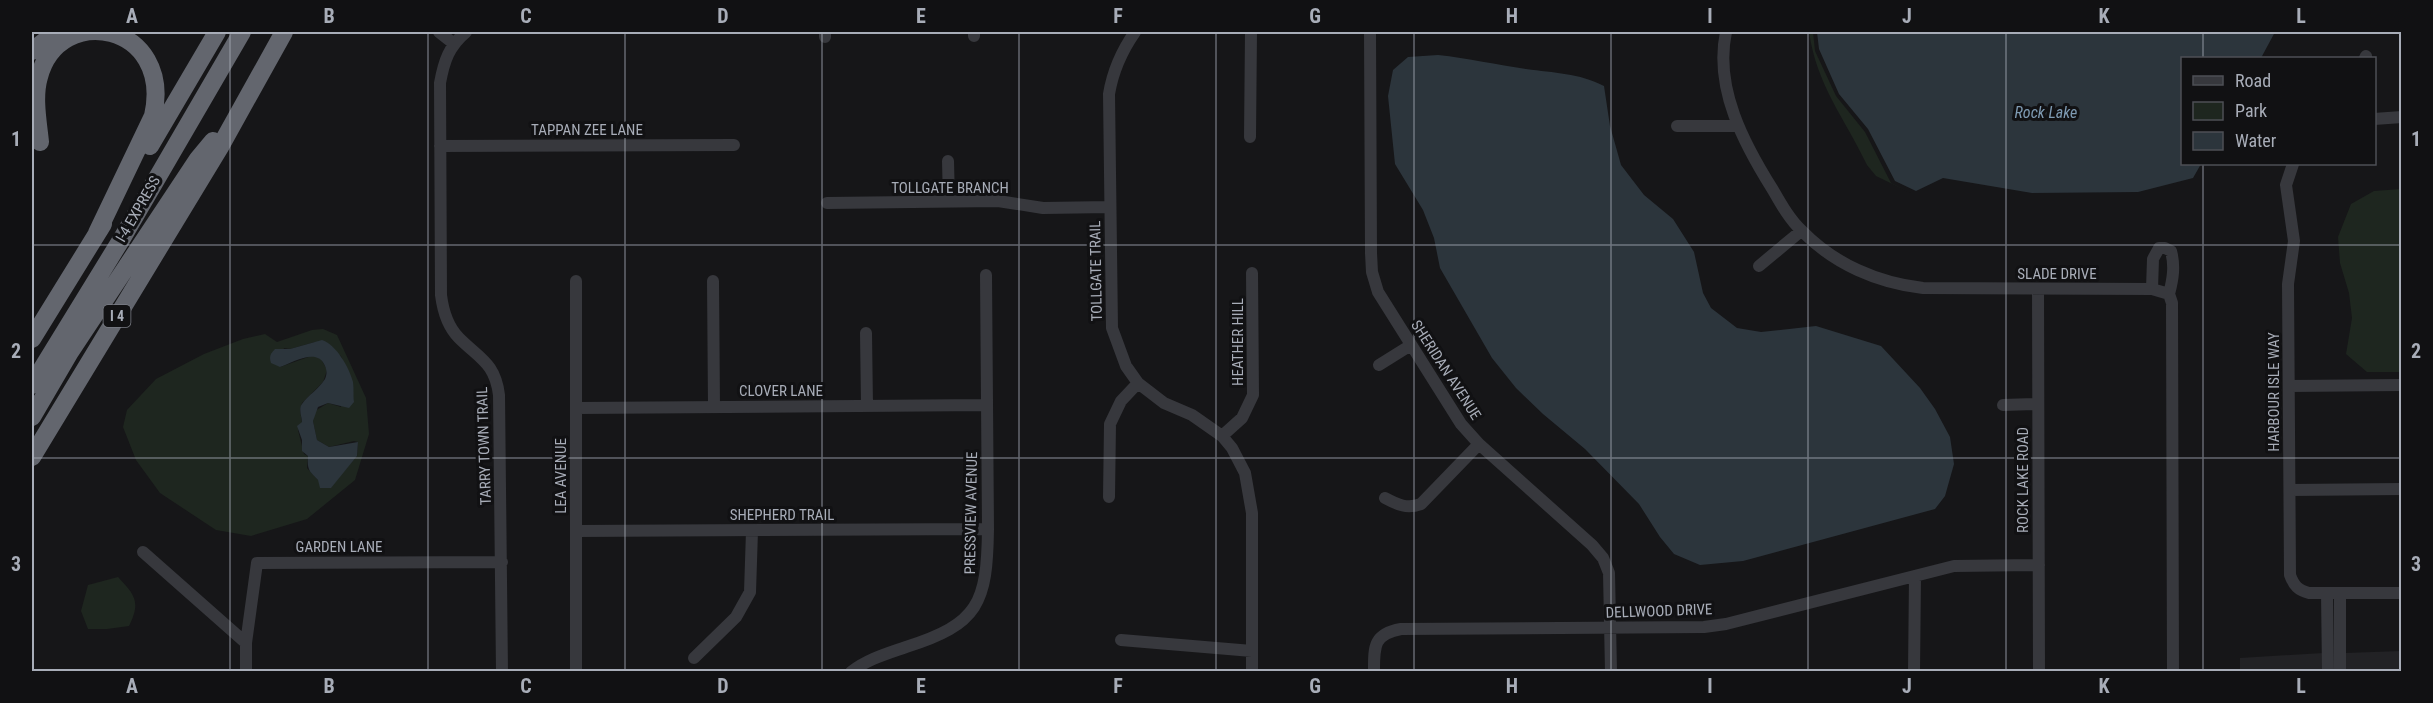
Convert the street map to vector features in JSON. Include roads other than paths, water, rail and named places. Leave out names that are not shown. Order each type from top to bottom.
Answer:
[{"type":"highway","points":[[32,51],[56,32]]},
{"type":"highway","points":[[40,142],[37,84],[43,64],[58,46],[76,35],[98,32],[122,37],[140,49],[147,58],[156,79],[156,102],[153,116],[97,233]]},
{"type":"highway","points":[[32,339],[217,32]]},
{"type":"highway","name":"I-4 EXPRESS","points":[[32,385],[121,240],[242,32]]},
{"type":"highway","name":"I 4","points":[[32,457],[245,103],[284,32]]},
{"type":"highway","name":"I-4 EXPRESS","points":[[32,417],[70,352],[185,178],[245,103]]},
{"type":"street","points":[[439,32],[453,43],[466,32]]},
{"type":"street","name":"TOLLGATE TRAIL","points":[[1135,32],[1119,57],[1112,76],[1109,94],[1112,328],[1126,366],[1138,383],[1164,403],[1191,415],[1222,436],[1232,448],[1245,473],[1251,500],[1252,672]]},
{"type":"street","points":[[1250,137],[1251,32]]},
{"type":"street","name":"SHERIDAN AVENUE","points":[[1370,32],[1372,272],[1378,292],[1461,424],[1479,444],[1592,545],[1603,558],[1609,573],[1611,672]]},
{"type":"street","name":"SLADE DRIVE","points":[[1725,32],[1724,63],[1728,93],[1737,126],[1769,184],[1801,231],[1850,267],[1900,286],[1953,289],[2152,289],[2169,294]]},
{"type":"street","name":"TARRY TOWN TRAIL","points":[[453,43],[440,83],[441,295],[444,313],[458,338],[484,359],[497,380],[502,562],[502,672]]},
{"type":"street","points":[[2376,119],[2402,117]]},
{"type":"street","points":[[1677,126],[1737,126]]},
{"type":"street","name":"TAPPAN ZEE LANE","points":[[440,146],[734,145]]},
{"type":"street","points":[[948,160],[949,202]]},
{"type":"street","name":"HARBOUR ISLE WAY","points":[[2293,165],[2286,185],[2294,241],[2288,284],[2289,565],[2293,584],[2299,590],[2309,593],[2333,593]]},
{"type":"street","name":"TOLLGATE BRANCH","points":[[827,203],[998,201],[1043,208],[1110,207]]},
{"type":"street","points":[[1759,266],[1801,231]]},
{"type":"street","points":[[2152,289],[2153,259],[2159,248],[2165,248],[2171,252],[2174,261],[2169,294],[2172,303],[2173,672]]},
{"type":"street","name":"HEATHER HILL","points":[[1222,436],[1242,418],[1253,395],[1252,273]]},
{"type":"street","name":"PRESSVIEW AVENUE","points":[[851,672],[878,656],[946,633],[970,615],[977,604],[984,584],[988,567],[986,276]]},
{"type":"street","name":"LEA AVENUE","points":[[576,281],[576,672]]},
{"type":"street","points":[[713,281],[714,407]]},
{"type":"street","name":"ROCK LAKE ROAD","points":[[2038,289],[2039,672]]},
{"type":"street","points":[[866,333],[867,406]]},
{"type":"street","points":[[1379,365],[1411,345]]},
{"type":"street","points":[[1109,497],[1110,424],[1121,401],[1138,383]]},
{"type":"street","points":[[2289,386],[2402,385]]},
{"type":"street","points":[[2003,405],[2038,404]]},
{"type":"street","name":"CLOVER LANE","points":[[576,408],[987,405]]},
{"type":"street","points":[[1385,498],[1400,506],[1411,507],[1421,504],[1479,444]]},
{"type":"street","points":[[2290,490],[2402,489]]},
{"type":"street","name":"SHEPHERD TRAIL","points":[[576,531],[988,529]]},
{"type":"street","points":[[694,658],[736,617],[750,591],[752,531]]},
{"type":"street","points":[[143,552],[246,643],[246,672]]},
{"type":"street","name":"GARDEN LANE","points":[[246,643],[257,563],[502,562]]},
{"type":"street","name":"DELLWOOD DRIVE","points":[[1374,672],[1376,642],[1383,635],[1401,629],[1704,627],[1726,624],[1954,566],[2038,565]]},
{"type":"street","points":[[1914,672],[1915,576]]},
{"type":"street","points":[[2333,593],[2402,593]]},
{"type":"street","points":[[2328,672],[2333,593]]},
{"type":"street","points":[[2333,593],[2340,672]]},
{"type":"street","points":[[1121,639],[1252,651]]},
{"type":"water","name":"Rock Lake","points":[[1817,32],[2275,32],[2262,57],[2181,57],[2181,165],[2200,165],[2193,178],[2138,192],[2032,193],[1943,178],[1916,191],[1895,181],[1868,129],[1839,94],[1819,49]]},
{"type":"water","points":[[1438,55],[1566,74],[1585,78],[1604,86],[1610,126],[1621,165],[1644,195],[1673,219],[1694,252],[1703,293],[1711,308],[1737,328],[1761,332],[1816,326],[1881,346],[1920,388],[1935,409],[1950,437],[1954,464],[1945,496],[1935,509],[1743,561],[1700,565],[1674,554],[1639,504],[1585,449],[1516,388],[1492,358],[1440,268],[1434,238],[1423,210],[1395,164],[1388,96],[1393,70],[1408,57]]},
{"type":"water","points":[[322,340],[332,346],[346,364],[353,382],[354,402],[349,408],[328,403],[318,407],[313,421],[317,440],[329,447],[358,442],[357,456],[331,488],[320,488],[318,480],[309,470],[308,456],[302,451],[302,440],[297,426],[302,422],[300,411],[302,404],[325,379],[325,366],[317,357],[298,359],[280,367],[271,363],[270,359],[275,349],[290,349]]}]
